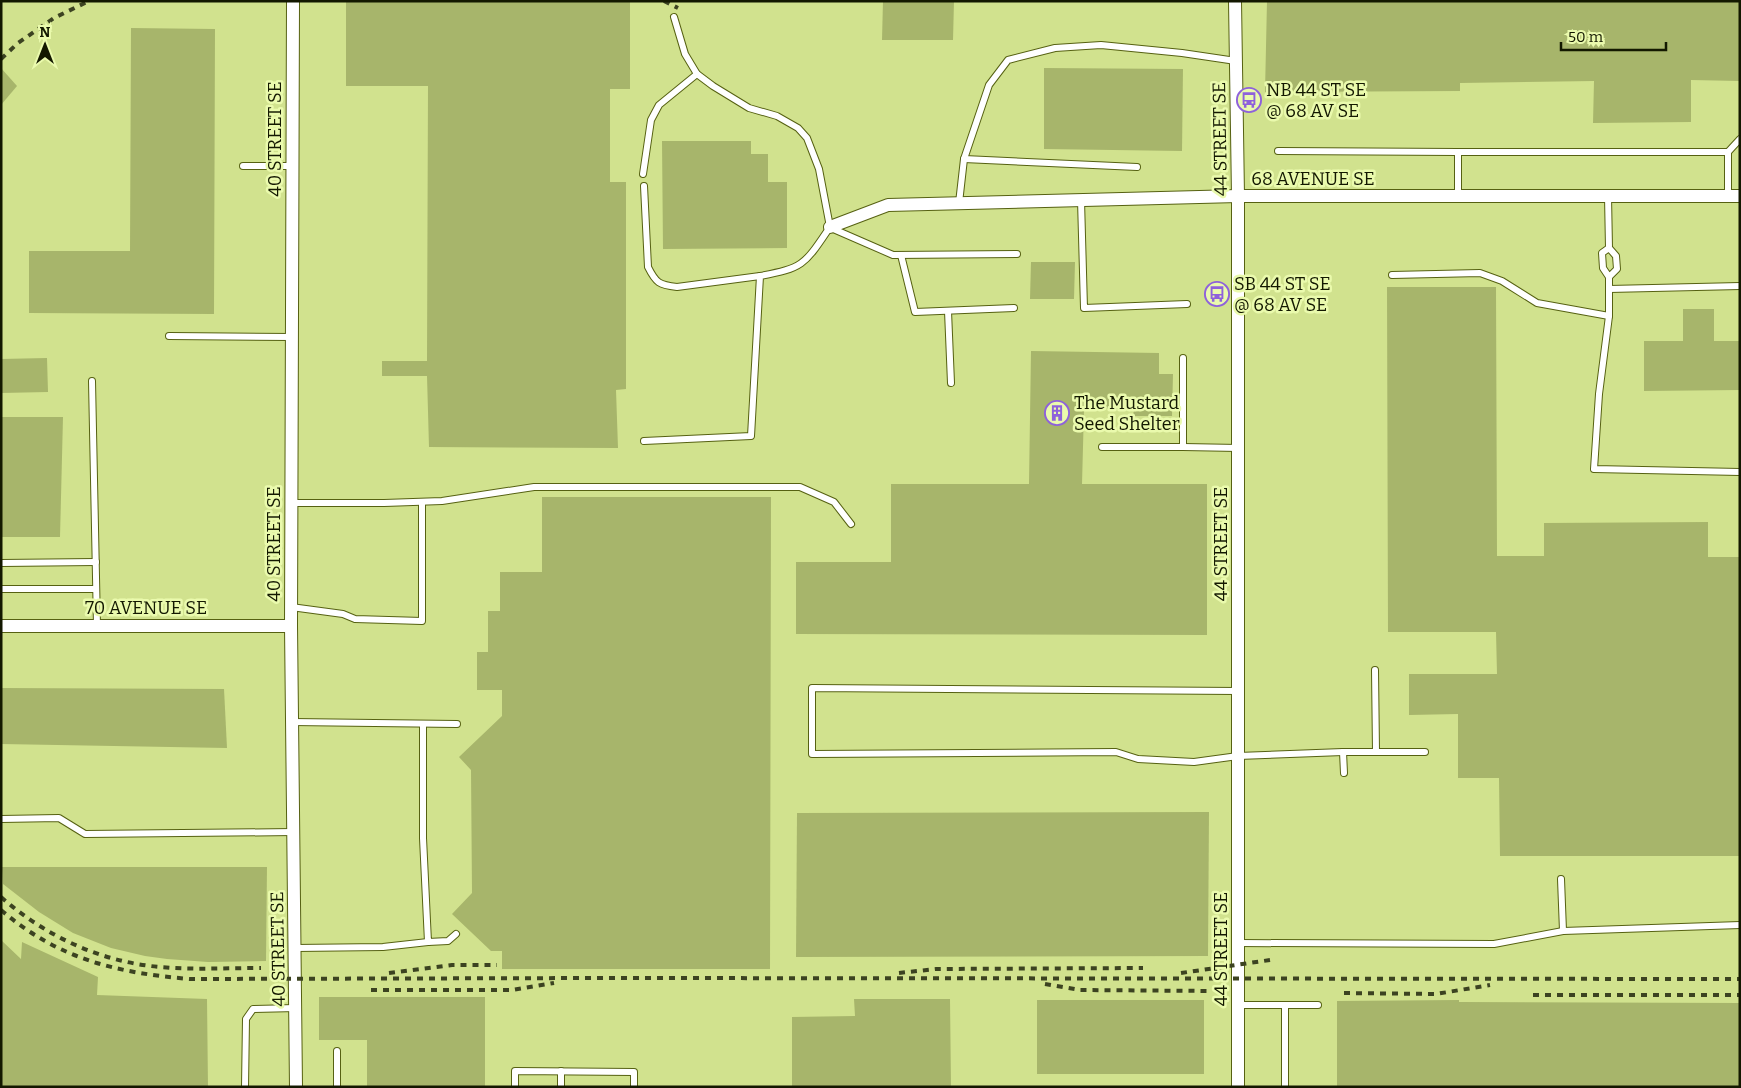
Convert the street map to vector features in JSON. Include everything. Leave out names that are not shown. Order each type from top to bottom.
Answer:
[{"type":"street","name":"40 STREET SE","points":[[293,1],[291,626],[296,948],[296,1087]]},
{"type":"street","name":"44 STREET SE","points":[[1235,1],[1238,196],[1238,1087]]},
{"type":"street","name":"68 AVENUE SE","points":[[830,227],[888,205],[1238,196],[1734,196]]},
{"type":"street","name":"70 AVENUE SE","points":[[1,626],[291,626]]},
{"type":"lane","points":[[644,186],[648,267],[654,279],[663,286],[677,287],[784,271],[799,265],[810,256],[830,227],[819,169],[810,144],[798,128],[777,116],[749,108],[697,74],[685,54],[674,17]]},
{"type":"lane","points":[[959,203],[964,159],[989,85],[1008,60],[1055,48],[1102,45],[1182,53],[1236,61]]},
{"type":"lane","points":[[643,174],[651,120],[659,105],[697,74]]},
{"type":"lane","points":[[1278,151],[1728,152],[1740,139]]},
{"type":"lane","points":[[1458,152],[1458,196]]},
{"type":"lane","points":[[1728,152],[1734,196]]},
{"type":"lane","points":[[964,159],[1137,167]]},
{"type":"lane","points":[[243,166],[292,166]]},
{"type":"lane","points":[[1608,196],[1609,248],[1616,256],[1617,269],[1610,277],[1609,316],[1599,394],[1594,469],[1740,472]]},
{"type":"lane","points":[[1082,200],[1084,308],[1187,304]]},
{"type":"lane","points":[[830,227],[893,255],[1018,254]]},
{"type":"lane","points":[[1609,248],[1602,253],[1603,268],[1610,277]]},
{"type":"lane","points":[[901,255],[915,312],[1014,308]]},
{"type":"lane","points":[[1392,275],[1480,273],[1502,281],[1537,304],[1609,316]]},
{"type":"lane","points":[[644,441],[751,436],[760,276]]},
{"type":"lane","points":[[1609,289],[1740,286]]},
{"type":"lane","points":[[948,311],[952,383]]},
{"type":"lane","points":[[169,336],[292,337]]},
{"type":"lane","points":[[1182,358],[1183,447]]},
{"type":"lane","points":[[92,381],[97,626]]},
{"type":"lane","points":[[1102,448],[1238,448]]},
{"type":"lane","points":[[291,503],[442,501],[534,487],[800,487],[834,502],[851,524]]},
{"type":"lane","points":[[291,607],[343,614],[355,619],[422,621],[422,502]]},
{"type":"lane","points":[[1,563],[96,562]]},
{"type":"lane","points":[[1,589],[96,589]]},
{"type":"lane","points":[[1376,670],[1376,752]]},
{"type":"lane","points":[[1239,691],[812,688],[812,754],[1116,752],[1138,759],[1194,762],[1238,756],[1343,752],[1425,752]]},
{"type":"lane","points":[[292,722],[457,724]]},
{"type":"lane","points":[[423,724],[423,838],[428,942]]},
{"type":"lane","points":[[1343,752],[1344,773]]},
{"type":"lane","points":[[1,819],[59,818],[84,834],[294,832]]},
{"type":"lane","points":[[1561,879],[1564,931]]},
{"type":"lane","points":[[1239,943],[1494,944],[1564,931],[1740,925]]},
{"type":"lane","points":[[296,948],[383,947],[448,941],[456,934]]},
{"type":"lane","points":[[1239,1005],[1318,1005]]},
{"type":"lane","points":[[1285,1005],[1285,1087]]},
{"type":"lane","points":[[245,1087],[246,1019],[253,1009],[296,1008]]},
{"type":"lane","points":[[337,1051],[337,1087]]},
{"type":"lane","points":[[515,1087],[515,1071],[634,1072],[634,1087]]},
{"type":"lane","points":[[561,1071],[561,1087]]},
{"type":"shaded area","points":[[1,1],[1740,1],[1740,1087],[1,1087]]},
{"type":"building","points":[[346,1],[630,1],[630,89],[610,89],[610,182],[626,182],[626,389],[616,390],[618,448],[429,447],[427,376],[382,376],[382,361],[427,361],[428,86],[346,86]]},
{"type":"building","points":[[883,1],[954,1],[953,40],[882,40]]},
{"type":"building","points":[[1267,1],[1740,1],[1740,81],[1691,80],[1691,122],[1593,123],[1594,81],[1460,83],[1460,91],[1265,92]]},
{"type":"building","points":[[131,28],[215,29],[214,314],[29,313],[29,251],[130,251]]},
{"type":"building","points":[[1,68],[17,86],[1,105]]},
{"type":"building","points":[[1044,68],[1183,69],[1182,151],[1044,149]]},
{"type":"building","points":[[662,141],[751,141],[751,154],[768,154],[768,182],[787,182],[787,248],[663,249]]},
{"type":"building","points":[[1031,262],[1075,262],[1074,299],[1030,299]]},
{"type":"building","points":[[1387,287],[1496,287],[1497,556],[1544,556],[1544,523],[1708,522],[1708,557],[1740,557],[1740,856],[1500,856],[1499,778],[1458,778],[1458,714],[1409,715],[1409,674],[1497,674],[1496,632],[1388,632]]},
{"type":"building","points":[[1683,309],[1714,309],[1714,341],[1740,341],[1740,390],[1644,391],[1644,341],[1683,341]]},
{"type":"building","points":[[1031,351],[1159,353],[1159,374],[1173,374],[1172,416],[1133,416],[1134,409],[1084,409],[1082,484],[1207,484],[1207,635],[796,634],[796,562],[891,562],[891,484],[1029,484]]},
{"type":"building","points":[[47,358],[48,392],[1,393],[1,359]]},
{"type":"building","points":[[1,417],[63,417],[60,537],[1,537]]},
{"type":"building","points":[[542,497],[771,497],[770,969],[502,969],[502,951],[491,951],[452,914],[472,893],[471,770],[459,757],[502,716],[502,690],[477,690],[477,652],[488,652],[488,611],[500,611],[500,572],[542,572]]},
{"type":"building","points":[[1,688],[224,689],[227,748],[1,744]]},
{"type":"building","points":[[1209,812],[1208,956],[796,957],[797,813]]},
{"type":"building","points":[[2,867],[267,867],[266,961],[208,962],[167,959],[111,948],[73,933],[39,912],[3,884]]},
{"type":"building","points":[[1,940],[21,959],[22,942],[98,977],[97,995],[207,999],[208,1087],[1,1087]]},
{"type":"building","points":[[319,997],[485,997],[485,1087],[367,1087],[367,1040],[319,1040]]},
{"type":"building","points":[[854,999],[950,999],[951,1087],[792,1087],[792,1017],[855,1016]]},
{"type":"building","points":[[1037,1000],[1204,1000],[1204,1074],[1037,1074]]},
{"type":"building","points":[[1459,1000],[1459,1002],[1740,1003],[1740,1087],[1337,1087],[1337,1001]]},
{"type":"railway","points":[[1,59],[18,43],[54,18],[89,1]]},
{"type":"railway","points":[[664,1],[678,8]]},
{"type":"railway","points":[[1,897],[36,924],[55,935],[95,953],[116,959],[138,964],[173,968],[261,968]]},
{"type":"railway","points":[[1,910],[22,927],[44,941],[90,961],[138,973],[190,979],[1740,979]]},
{"type":"railway","points":[[1181,973],[1270,960]]},
{"type":"railway","points":[[389,973],[452,965],[497,965]]},
{"type":"railway","points":[[899,973],[936,969],[1143,968]]},
{"type":"railway","points":[[371,990],[512,990],[554,983]]},
{"type":"railway","points":[[1045,984],[1080,990],[1211,991]]},
{"type":"railway","points":[[1344,993],[1436,994],[1490,985]]},
{"type":"railway","points":[[1533,995],[1740,995]]},
{"type":"place","name":"NB 44 ST SE @ 68 AV SE","points":[[1249,100]]},
{"type":"place","name":"SB 44 ST SE @ 68 AV SE","points":[[1217,294]]},
{"type":"place","name":"The Mustard Seed Shelter","points":[[1057,413]]}]
